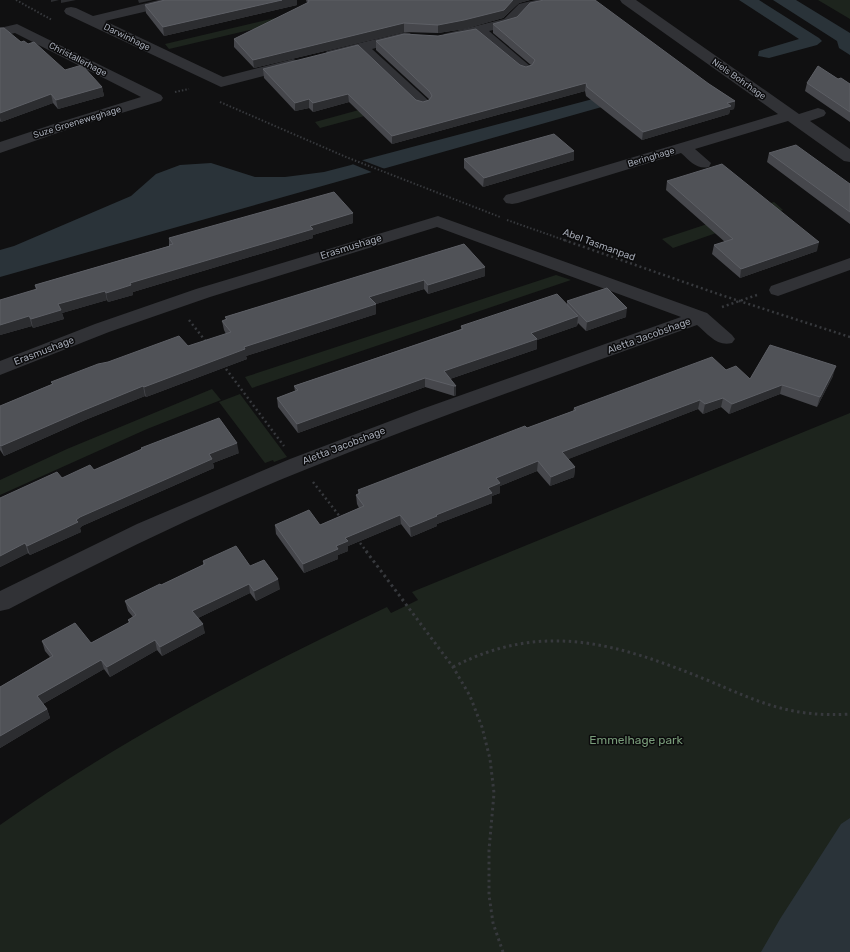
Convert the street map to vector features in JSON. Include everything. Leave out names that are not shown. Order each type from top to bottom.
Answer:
[{"type":"street","name":"Darwinhage","points":[[93,20],[177,0]]},
{"type":"street","points":[[436,39],[509,22],[514,19],[524,7],[553,0]]},
{"type":"street","name":"Niels Bohrhage","points":[[627,0],[793,117],[846,150]]},
{"type":"street","points":[[71,11],[93,20]]},
{"type":"street","name":"Darwinhage","points":[[93,20],[221,82],[362,47]]},
{"type":"street","name":"Christallerhage","points":[[0,32],[17,28],[155,98]]},
{"type":"street","points":[[478,30],[525,69]]},
{"type":"street","points":[[362,47],[404,37],[418,36]]},
{"type":"street","points":[[362,47],[423,104]]},
{"type":"street","name":"Suze Groeneweghage","points":[[0,148],[70,124],[155,98]]},
{"type":"street","name":"Beringhage","points":[[512,199],[683,147],[793,117],[818,114]]},
{"type":"street","points":[[683,147],[703,163]]},
{"type":"street","name":"Erasmushage","points":[[0,368],[102,328],[196,295],[438,221],[708,313]]},
{"type":"street","points":[[778,290],[850,264]]},
{"type":"street","points":[[708,313],[725,340]]},
{"type":"street","name":"Aletta Jacobshage","points":[[0,602],[138,533],[298,464],[429,414],[708,313]]},
{"type":"path","name":"Abel Tasmanpad","points":[[346,157],[466,205],[604,256],[738,302],[850,337]]},
{"type":"path","points":[[708,313],[759,295]]},
{"type":"path","points":[[186,317],[210,348]]},
{"type":"path","points":[[220,361],[288,452]]},
{"type":"path","points":[[320,491],[343,521]]},
{"type":"path","points":[[352,533],[453,666],[465,685],[481,723],[490,757],[494,794],[488,873],[489,905],[494,929],[503,952]]},
{"type":"path","points":[[453,666],[483,653],[527,643],[557,640],[580,641],[636,653],[662,661],[763,704],[790,711],[834,715],[850,714]]},
{"type":"green space","points":[[352,0],[378,0],[169,49],[165,44]]},
{"type":"green space","points":[[818,0],[850,0],[850,19]]},
{"type":"green space","points":[[399,99],[405,105],[320,128],[315,122]]},
{"type":"green space","points":[[774,202],[783,210],[673,248],[662,239]]},
{"type":"green space","points":[[556,275],[571,280],[252,388],[245,377]]},
{"type":"green space","points":[[212,389],[221,400],[147,429],[0,495],[0,480],[67,449]]},
{"type":"green space","points":[[240,394],[287,457],[274,462],[273,460],[265,463],[219,402]]},
{"type":"green space","name":"Emmelhage park","points":[[850,413],[850,952],[0,952],[0,825],[92,764],[140,735],[287,656],[387,607],[391,613],[418,600],[412,592]]},
{"type":"shaded area","points":[[739,0],[759,0],[822,41],[817,45],[769,58],[758,56],[759,51],[799,39]]},
{"type":"shaded area","points":[[773,0],[796,0],[850,33],[850,55],[839,48],[837,41]]},
{"type":"shaded area","points":[[672,78],[637,97],[0,277],[0,250],[14,246],[131,196],[156,174],[180,165],[211,163],[255,177],[285,177],[324,172],[351,165],[363,160]]},
{"type":"shaded area","points":[[850,818],[850,952],[761,952],[780,919],[841,824]]},
{"type":"pier","points":[[359,159],[385,169],[374,173],[350,163]]},
{"type":"building","points":[[165,0],[282,0],[163,27],[145,5]]},
{"type":"building","points":[[308,0],[513,0],[504,10],[464,20],[438,25],[404,23],[253,60],[234,39],[309,2]]},
{"type":"building","points":[[544,0],[595,0],[709,84],[735,101],[727,103],[731,106],[643,132],[587,87],[586,83],[392,136],[348,94],[313,103],[309,99],[295,103],[263,69],[358,45],[416,100],[423,102],[429,100],[432,96],[430,92],[376,41],[404,34],[438,36],[476,29],[520,65],[526,67],[532,65],[535,60],[493,24],[517,17],[530,3]]},
{"type":"building","points":[[0,28],[4,28],[21,42],[24,41],[28,44],[34,42],[65,70],[82,65],[102,87],[56,100],[51,94],[0,113]]},
{"type":"building","points":[[818,66],[838,79],[841,78],[850,84],[850,112],[807,83]]},
{"type":"building","points":[[554,134],[574,151],[484,178],[464,159]]},
{"type":"building","points":[[796,145],[850,184],[850,212],[769,153]]},
{"type":"building","points":[[722,164],[819,242],[741,269],[714,245],[733,239],[667,181]]},
{"type":"building","points":[[334,192],[353,213],[310,226],[313,229],[130,283],[131,285],[106,293],[105,291],[58,304],[61,310],[31,319],[29,316],[0,325],[0,300],[37,289],[35,285],[170,246],[169,245],[173,244],[169,238]]},
{"type":"building","points":[[464,244],[485,267],[428,285],[424,280],[369,297],[376,304],[244,347],[245,349],[144,387],[143,386],[1,446],[0,445],[0,406],[53,384],[51,382],[179,336],[188,346],[231,332],[222,321],[227,319],[225,317]]},
{"type":"building","points":[[607,288],[627,308],[587,322],[567,301]]},
{"type":"building","points":[[557,294],[578,316],[531,333],[537,339],[444,371],[456,386],[425,378],[297,424],[277,398],[298,390],[294,386],[463,329],[461,326]]},
{"type":"building","points":[[770,345],[836,366],[820,397],[782,385],[732,404],[723,398],[705,404],[700,400],[562,452],[575,467],[551,477],[538,461],[496,478],[500,483],[488,488],[492,493],[410,527],[400,515],[345,538],[348,541],[336,546],[338,549],[303,564],[275,525],[309,510],[320,525],[364,506],[356,495],[360,493],[358,490],[525,426],[527,428],[576,410],[574,408],[712,357],[726,370],[736,366],[750,379]]},
{"type":"building","points":[[219,418],[237,443],[209,454],[212,459],[80,517],[76,520],[78,522],[27,546],[25,543],[0,556],[0,498],[57,472],[62,478],[90,465],[94,470],[142,449],[141,448]]},
{"type":"building","points":[[236,546],[250,566],[264,560],[278,579],[254,591],[249,584],[192,611],[203,624],[160,647],[155,640],[107,667],[101,660],[37,696],[47,709],[0,736],[0,687],[53,656],[42,641],[75,623],[91,643],[130,622],[128,620],[136,615],[125,601],[205,564],[203,561]]}]
